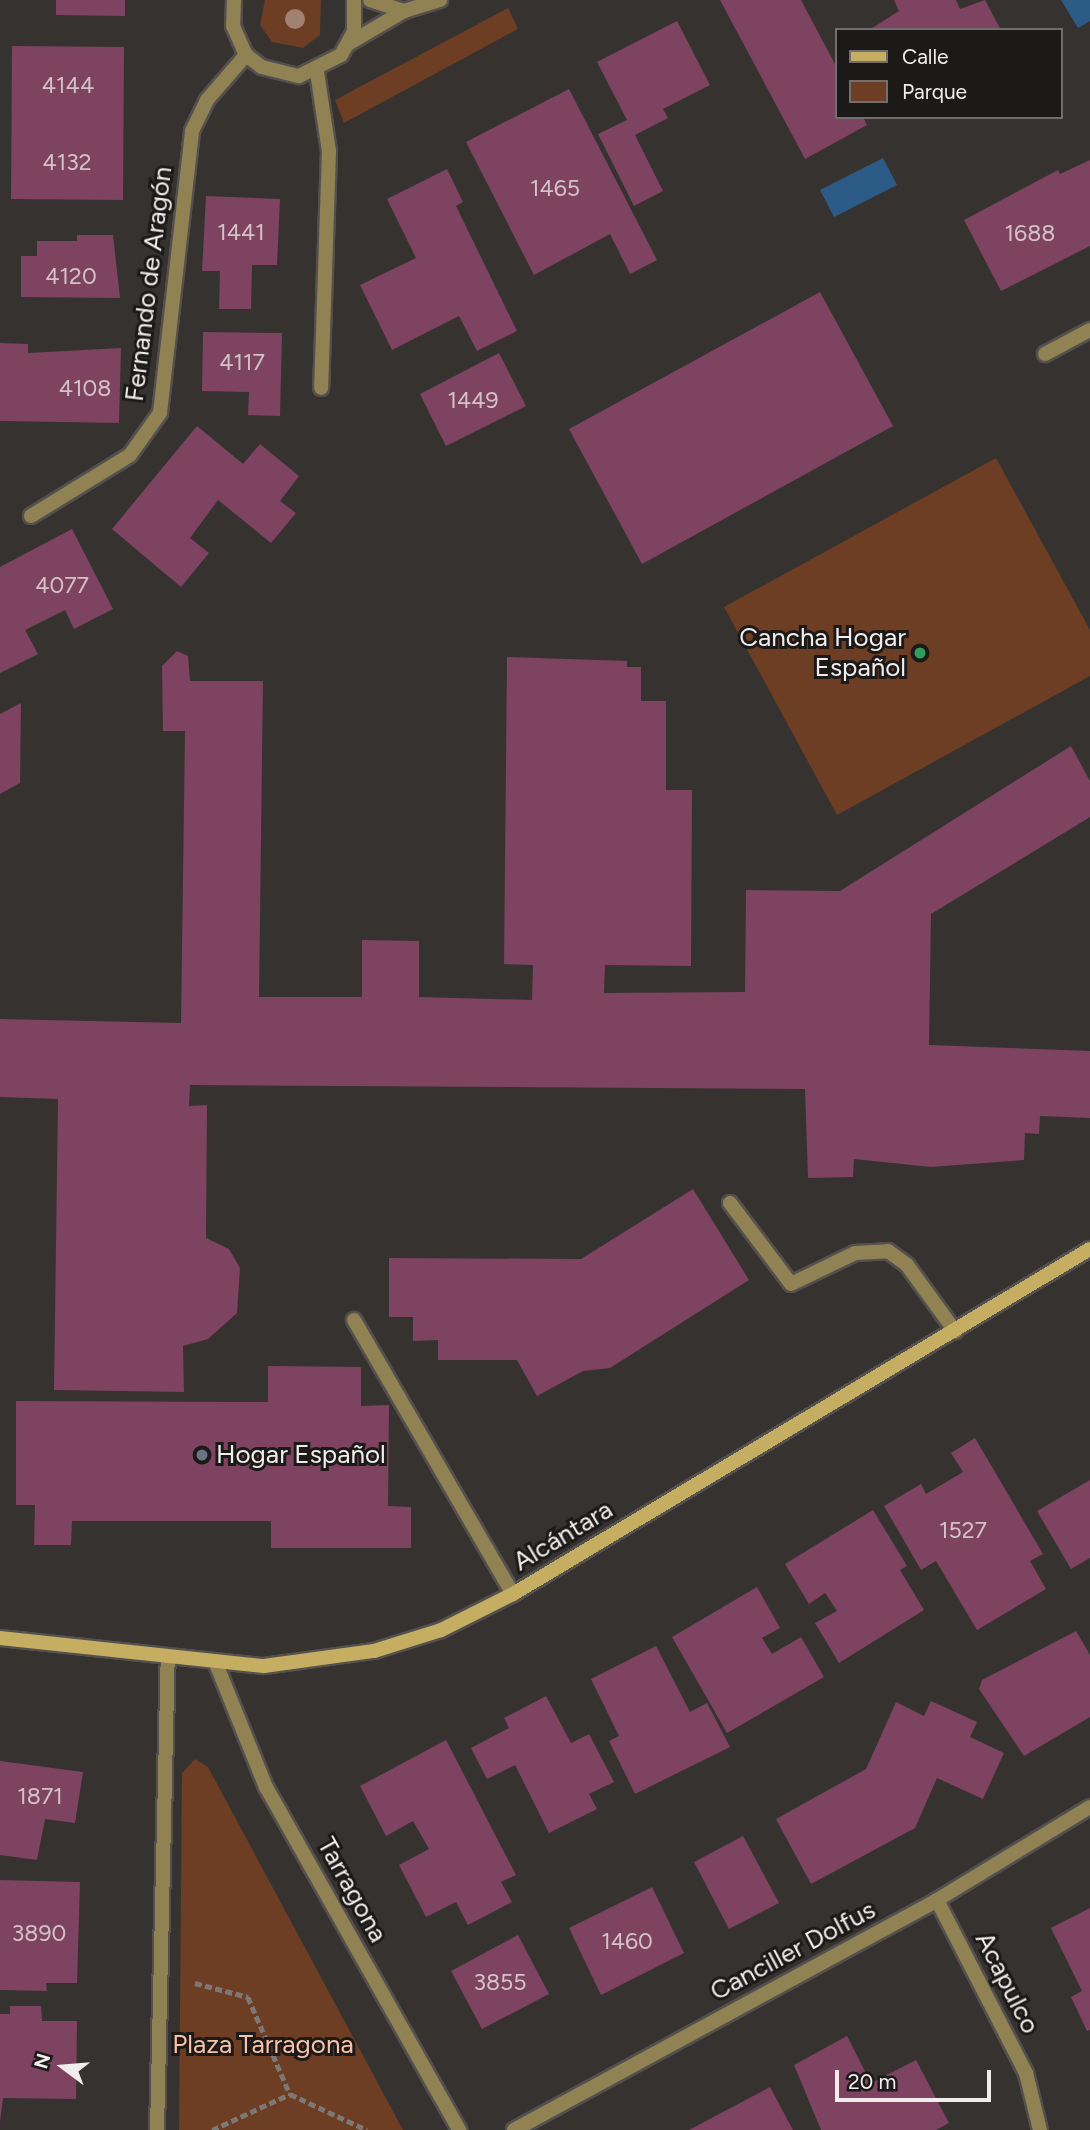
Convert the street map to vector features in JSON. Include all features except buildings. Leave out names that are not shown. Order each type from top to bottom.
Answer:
[{"type":"street","points":[[234,0],[233,26],[246,55],[279,75],[317,72],[348,44],[404,11],[440,0]]},
{"type":"street","points":[[348,44],[354,0]]},
{"type":"street","points":[[370,0],[404,11]]},
{"type":"street","name":"Fernando de Aragón","points":[[31,516],[130,454],[160,413],[192,131],[207,100],[246,55]]},
{"type":"street","points":[[317,72],[329,151],[321,388]]},
{"type":"street","points":[[1045,354],[1090,330]]},
{"type":"street","points":[[730,1203],[791,1284],[855,1253],[888,1251],[907,1265],[955,1331]]},
{"type":"street","name":"Alcántara","points":[[0,1638],[218,1666],[297,1664],[374,1651],[441,1629],[513,1594],[1090,1250]]},
{"type":"street","points":[[354,1320],[513,1594]]},
{"type":"street","points":[[157,2130],[168,1661]]},
{"type":"street","name":"Tarragona","points":[[218,1666],[266,1787],[460,2130]]},
{"type":"street","name":"Canciller Dolfus","points":[[514,2130],[937,1900],[1090,1807]]},
{"type":"street","name":"Acapulco","points":[[937,1900],[1026,2073],[1040,2130]]},
{"type":"path","points":[[159,1977],[248,1997],[290,2094],[367,2130]]},
{"type":"path","points":[[212,2130],[290,2094]]},
{"type":"green space","points":[[265,0],[321,0],[320,35],[303,48],[272,42],[260,25]]},
{"type":"green space","points":[[508,8],[518,29],[344,123],[335,100]]},
{"type":"green space","name":"Cancha Hogar Español","points":[[996,458],[1090,630],[1090,676],[837,815],[724,607]]},
{"type":"green space","name":"Plaza Tarragona","points":[[195,1759],[208,1767],[403,2130],[179,2130],[182,1773]]},
{"type":"water","points":[[1061,0],[1090,0],[1090,21],[1078,28]]},
{"type":"water","points":[[883,158],[897,185],[834,217],[820,190]]},
{"type":"place","name":"Cancha Hogar Español","points":[[920,653]]},
{"type":"place","name":"Hogar Español","points":[[202,1455]]}]
